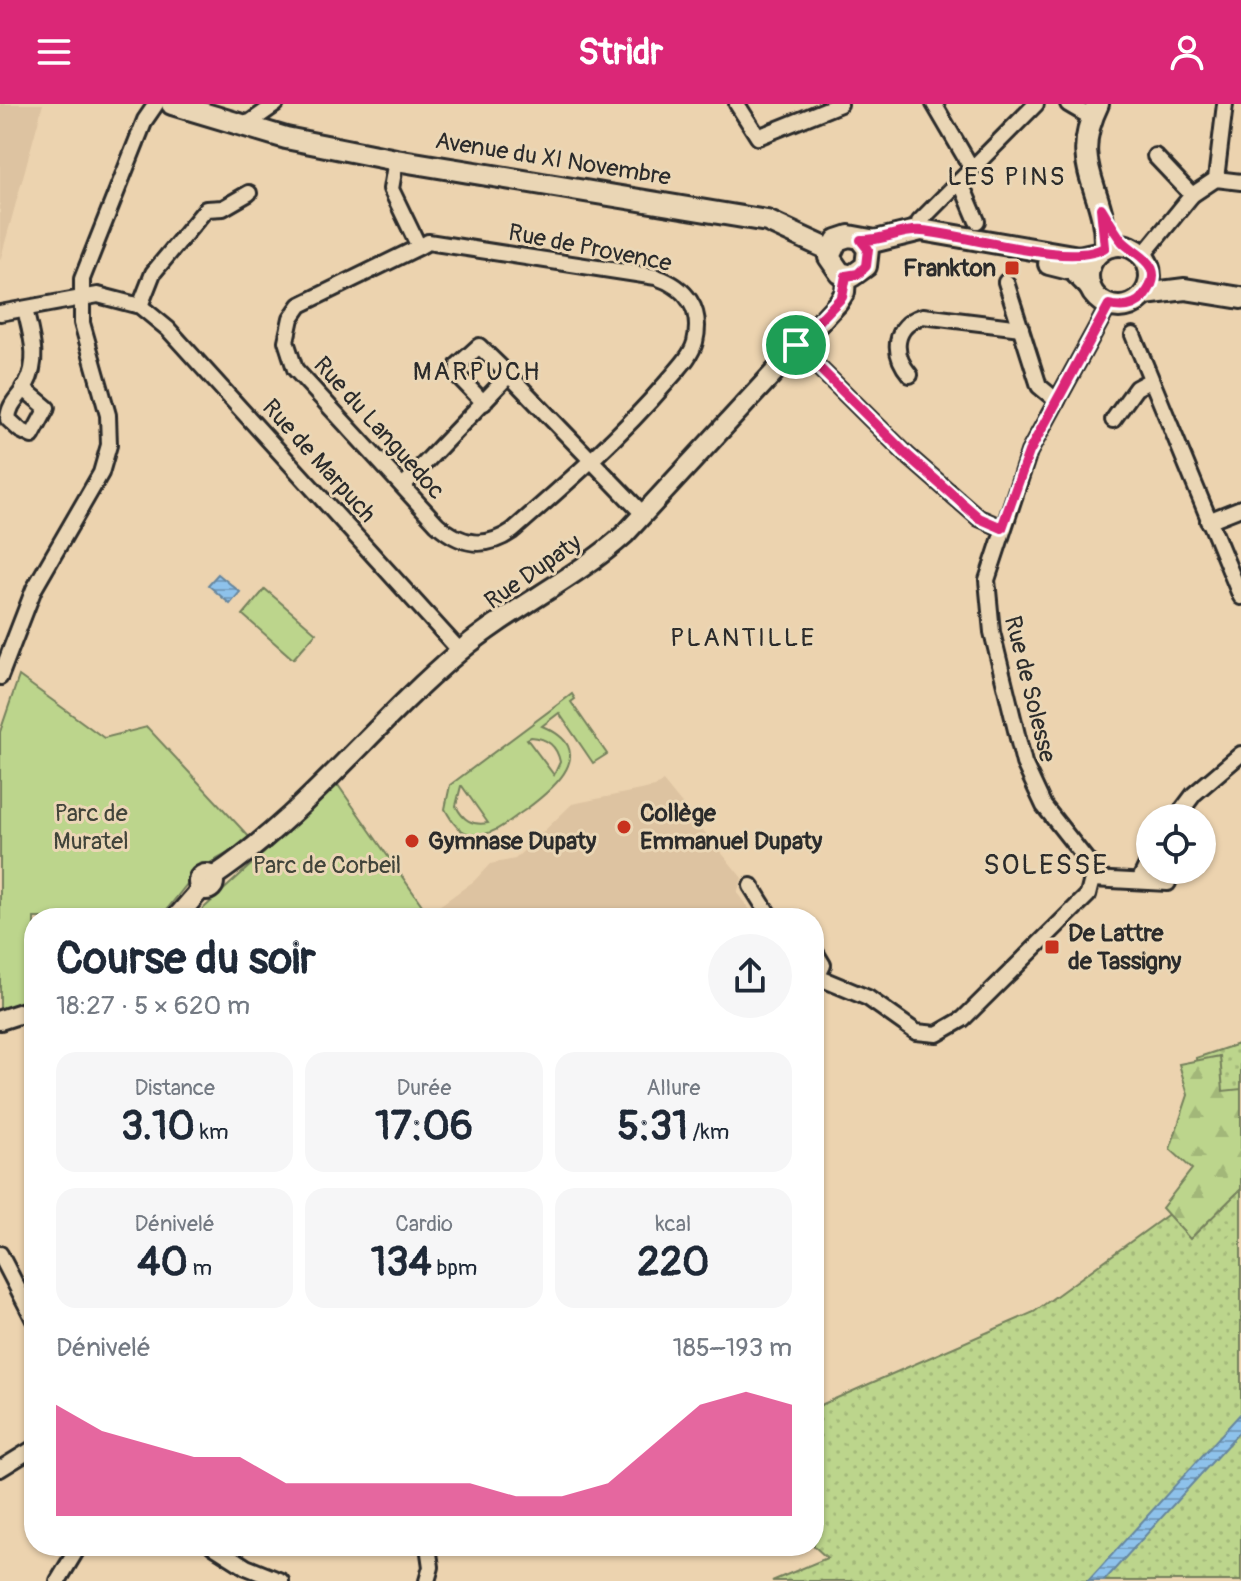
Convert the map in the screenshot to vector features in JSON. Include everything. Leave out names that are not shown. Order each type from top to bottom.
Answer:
[{"type":"main road","name":"Avenue du XI Novembre","points":[[172,104],[286,138],[396,160],[767,221],[830,250]]},
{"type":"main road","points":[[1095,111],[1085,154],[1087,174],[1145,294]]},
{"type":"main road","points":[[1185,289],[1124,254],[1079,257],[921,230],[876,241],[843,237],[830,250],[831,263],[846,276],[858,274],[886,249],[907,242],[1068,268],[1109,305],[1129,306],[1145,294],[1185,289],[1241,298]]},
{"type":"main road","points":[[861,240],[868,249],[866,266]]},
{"type":"main road","points":[[1090,287],[1088,268],[1124,254]]},
{"type":"street","points":[[0,677],[34,589],[101,473],[109,445],[108,415],[82,323],[82,277],[145,120],[156,104]]},
{"type":"street","points":[[246,125],[276,104]]},
{"type":"street","points":[[737,104],[758,137],[840,104]]},
{"type":"street","points":[[934,104],[972,169]]},
{"type":"street","points":[[919,222],[1036,104]]},
{"type":"street","points":[[1068,104],[1095,111]]},
{"type":"street","points":[[1216,179],[1225,104]]},
{"type":"street","points":[[1155,156],[1192,195]]},
{"type":"street","points":[[396,160],[391,189],[419,247]]},
{"type":"street","points":[[1124,254],[1192,195],[1216,179],[1241,182]]},
{"type":"street","points":[[960,181],[977,221]]},
{"type":"street","points":[[140,306],[153,273],[206,209],[223,208],[249,193]]},
{"type":"street","name":"Rue de Provence","points":[[419,247],[428,242],[656,277],[686,293],[698,323],[694,344],[628,428],[594,460]]},
{"type":"street","name":"Rue du Languedoc","points":[[419,247],[300,305],[291,318],[286,341],[295,369],[448,534],[461,541],[491,542],[512,531],[594,460]]},
{"type":"street","name":"Rue Dupaty","points":[[185,908],[207,883],[286,822],[460,651],[588,565],[644,515],[842,297],[846,276]]},
{"type":"street","points":[[1006,282],[1039,386],[1057,401]]},
{"type":"street","name":"Rue de Marpuch","points":[[0,313],[98,295],[140,306],[168,329],[460,651]]},
{"type":"street","name":"Rue de Solesse","points":[[1092,879],[1089,863],[1034,789],[1015,731],[987,600],[990,564],[1029,452],[1109,305]]},
{"type":"street","points":[[23,388],[35,358],[25,309]]},
{"type":"street","points":[[910,375],[897,361],[897,350],[903,329],[913,320],[923,316],[1021,328]]},
{"type":"street","points":[[1133,335],[1149,381],[1158,392],[1241,597]]},
{"type":"street","points":[[796,345],[907,455],[979,518],[1002,528]]},
{"type":"street","points":[[484,403],[458,376],[458,365],[479,346],[594,460],[608,481],[644,515]]},
{"type":"street","points":[[403,486],[509,375]]},
{"type":"street","points":[[1113,420],[1136,388],[1149,381]]},
{"type":"street","points":[[1208,521],[1241,508]]},
{"type":"street","points":[[1186,804],[1241,754]]},
{"type":"street","points":[[824,983],[868,998],[916,1032],[929,1035],[944,1032],[963,1019],[1082,903],[1092,879],[1136,879]]},
{"type":"street","points":[[751,886],[765,908]]},
{"type":"street","points":[[0,1020],[24,1012]]},
{"type":"street","points":[[0,1254],[24,1301]]},
{"type":"street","points":[[0,1469],[24,1454]]},
{"type":"street","points":[[58,1581],[73,1556]]},
{"type":"street","points":[[229,1556],[275,1580]]},
{"type":"street","points":[[427,1581],[431,1567],[429,1556]]},
{"type":"shaded area","points":[[0,104],[43,104],[0,261]]},
{"type":"shaded area","name":"Collège Emmanuel Dupaty","points":[[663,781],[742,878],[737,893],[748,908],[436,908],[474,881],[490,864],[515,859],[572,804],[655,787]]},
{"type":"green space","points":[[265,589],[316,633],[293,659],[243,615]]},
{"type":"green space","name":"Parc de Muratel","points":[[19,676],[104,738],[147,727],[252,840],[199,869],[168,908],[24,908],[24,1005],[0,1013],[0,732]]},
{"type":"green space","points":[[572,694],[575,699],[571,702],[607,754],[593,763],[559,713],[542,726],[559,736],[568,746],[570,757],[566,769],[537,801],[502,826],[483,834],[465,832],[450,818],[445,809],[450,785]],"holes":[[[527,739],[547,741],[557,751],[560,762],[554,775]],[[462,786],[488,823],[473,823],[462,815],[456,806]]]},
{"type":"green space","name":"Parc de Corbeil","points":[[338,785],[424,908],[204,908]]},
{"type":"green space","points":[[1241,1043],[1241,1581],[772,1581],[827,1558],[824,1555],[824,1404],[1034,1312],[1203,1189],[1196,1058]]},
{"type":"green space","points":[[1220,1056],[1223,1091],[1241,1089],[1241,1189],[1190,1239],[1162,1208],[1192,1169],[1170,1149],[1188,1095],[1179,1064]]},
{"type":"water","points":[[218,574],[240,592],[230,604],[208,585]]},
{"type":"water","points":[[1241,1413],[1241,1430],[1104,1581],[1088,1581]]},
{"type":"place","name":"Frankton","points":[[1012,268]]},
{"type":"place","name":"Collège Emmanuel Dupaty","points":[[624,827]]},
{"type":"place","name":"Gymnase Dupaty","points":[[412,841]]},
{"type":"place","name":"De Lattre de Tassigny","points":[[1052,947]]},
{"type":"district","name":"LES PINS","points":[[1007,177]]},
{"type":"district","name":"MARPUCH","points":[[477,372]]},
{"type":"district","name":"PLANTILLE","points":[[743,638]]},
{"type":"district","name":"SOLESSE","points":[[1046,865]]},
{"type":"route","points":[[1101,208],[1125,244],[1135,248],[1149,264],[1150,285],[1145,294],[1129,306],[1109,305],[1029,452],[1002,528],[979,518],[907,455],[796,345],[842,297],[847,284],[846,276],[858,274],[866,266],[868,249],[861,240],[876,241],[898,233],[921,230],[1088,256],[1105,247],[1105,223],[1101,208]]}]
